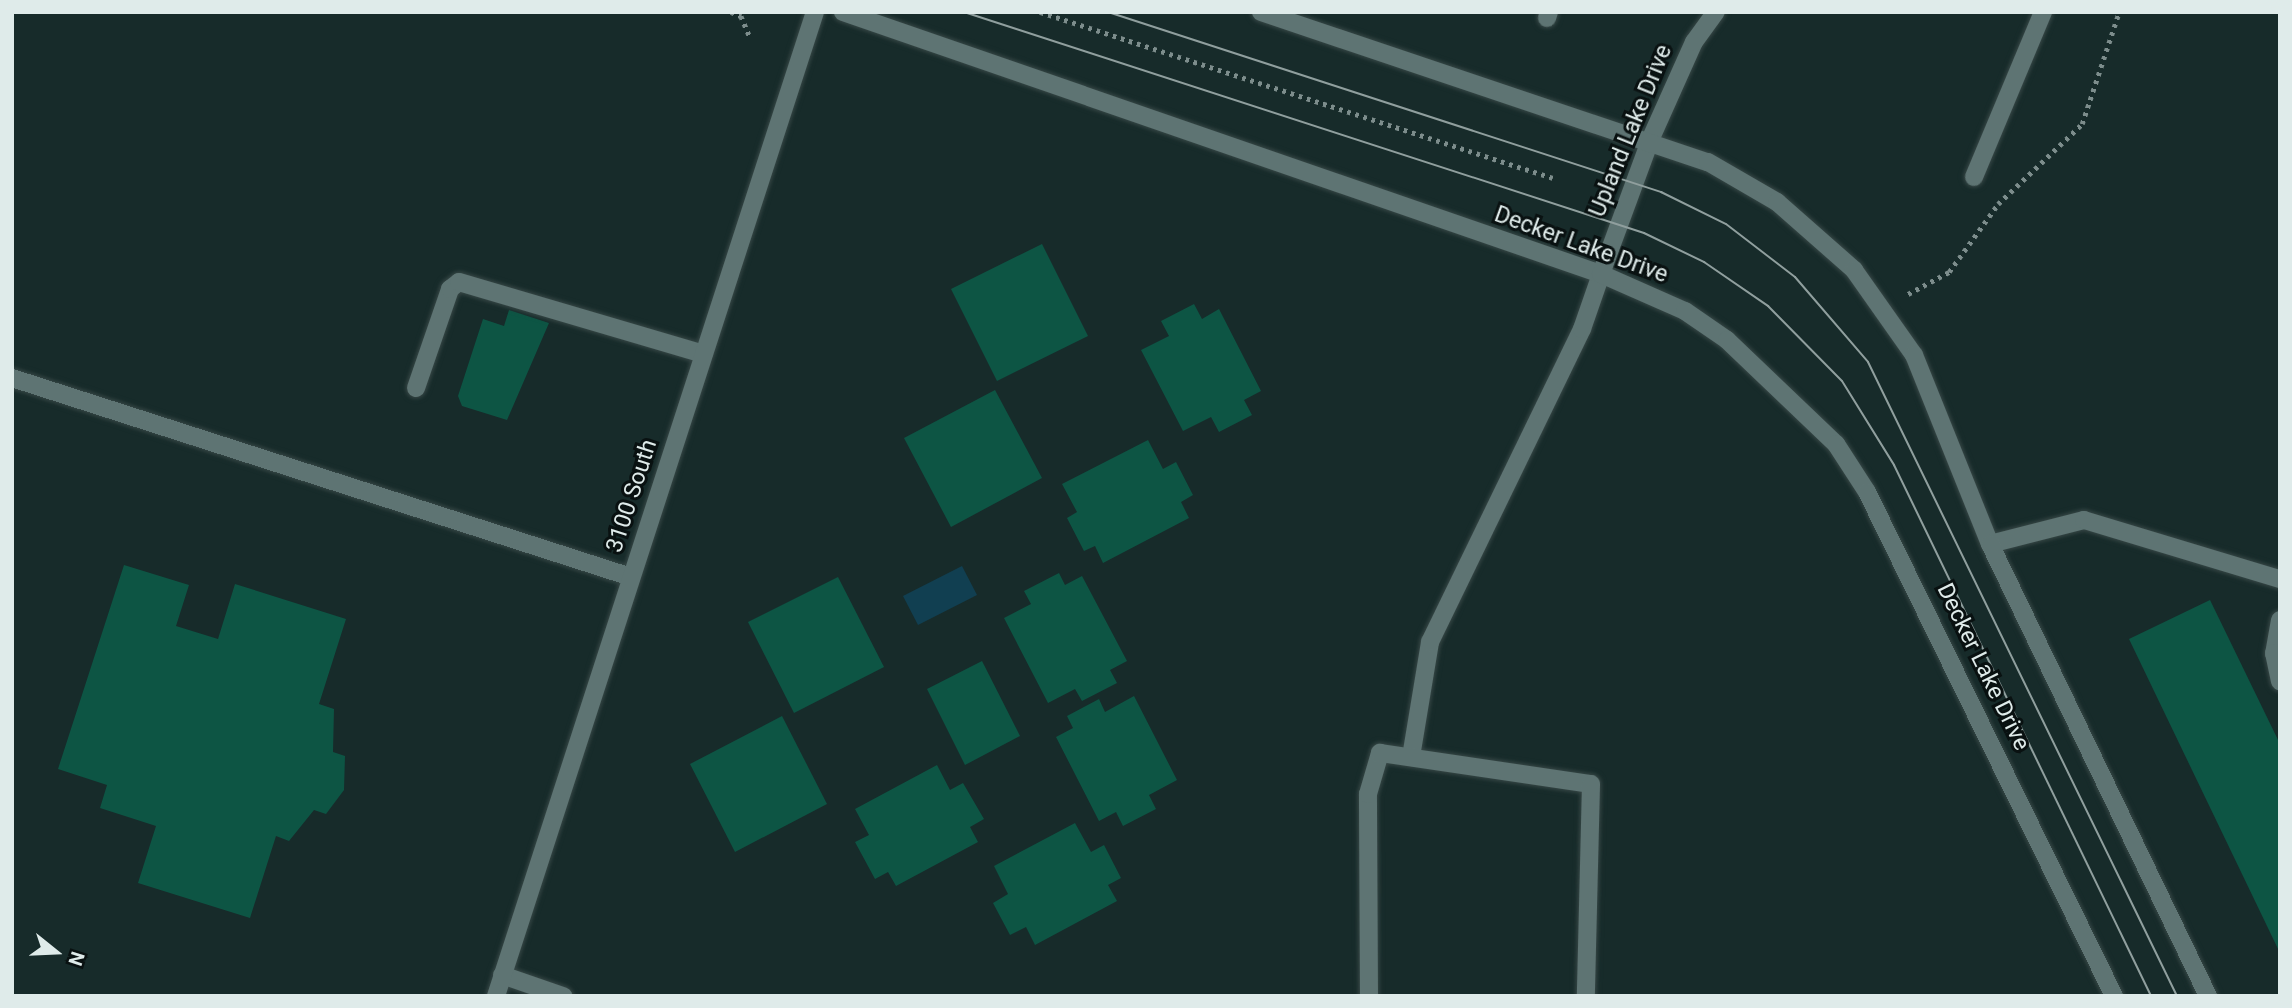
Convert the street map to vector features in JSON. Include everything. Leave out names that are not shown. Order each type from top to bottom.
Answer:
[{"type":"street","name":"3100 South","points":[[496,996],[815,12]]},
{"type":"street","name":"Decker Lake Drive","points":[[843,12],[1601,274],[1674,306],[1727,340],[1836,444],[1915,582],[2114,996]]},
{"type":"street","points":[[1261,12],[1651,138],[1777,202],[1854,270],[1914,355],[1990,544],[2208,996]]},
{"type":"street","name":"Upland Lake Drive","points":[[1411,757],[1430,642],[1583,329],[1651,138],[1694,42],[1716,12]]},
{"type":"street","points":[[1974,177],[2043,12]]},
{"type":"street","points":[[416,388],[450,289],[459,282],[704,354]]},
{"type":"street","points":[[12,378],[631,578]]},
{"type":"street","points":[[1990,544],[2084,520],[2280,579]]},
{"type":"street","points":[[2280,620],[2274,653],[2280,681]]},
{"type":"street","points":[[1369,996],[1368,793],[1380,752],[1591,784],[1586,996]]},
{"type":"street","points":[[502,975],[562,996]]},
{"type":"path","points":[[732,12],[741,16],[750,37]]},
{"type":"path","points":[[1040,12],[1553,178]]},
{"type":"path","points":[[1908,294],[1949,272],[1997,204],[2082,124],[2119,12]]},
{"type":"water","points":[[962,566],[977,595],[918,625],[903,596]]},
{"type":"building","points":[[1042,244],[1088,336],[997,381],[951,289]]},
{"type":"building","points":[[1194,304],[1202,319],[1219,309],[1261,391],[1244,400],[1252,415],[1219,432],[1211,417],[1183,431],[1141,350],[1169,336],[1161,321]]},
{"type":"building","points":[[509,310],[549,323],[507,420],[462,406],[458,396],[483,319],[504,326]]},
{"type":"building","points":[[995,390],[1042,478],[951,527],[904,438]]},
{"type":"building","points":[[1148,440],[1163,469],[1176,462],[1193,495],[1181,502],[1189,518],[1103,563],[1095,546],[1084,551],[1067,518],[1077,512],[1062,484]]},
{"type":"building","points":[[124,565],[189,585],[176,626],[218,639],[235,584],[346,619],[319,704],[334,709],[333,752],[345,756],[344,790],[326,814],[314,810],[289,841],[276,836],[250,918],[138,883],[156,826],[100,808],[107,785],[58,769]]},
{"type":"building","points":[[1059,573],[1065,585],[1082,576],[1127,661],[1110,670],[1117,683],[1082,701],[1075,689],[1048,703],[1004,618],[1031,604],[1024,591]]},
{"type":"building","points":[[838,577],[884,667],[794,713],[748,622]]},
{"type":"building","points":[[2210,600],[2280,744],[2280,953],[2129,639]]},
{"type":"building","points":[[982,661],[1020,736],[965,765],[927,689]]},
{"type":"building","points":[[1134,696],[1177,780],[1149,795],[1156,809],[1123,826],[1116,812],[1099,821],[1056,737],[1073,728],[1067,716],[1099,699],[1105,712]]},
{"type":"building","points":[[782,716],[827,804],[735,852],[690,764]]},
{"type":"building","points":[[937,765],[950,790],[963,783],[984,819],[970,827],[978,842],[896,886],[888,872],[875,879],[855,842],[869,835],[855,809]]},
{"type":"building","points":[[1075,823],[1091,852],[1104,845],[1121,878],[1108,885],[1117,901],[1035,945],[1026,927],[1010,935],[993,903],[1008,894],[994,866]]},
{"type":"tram line","points":[[964,12],[1644,233],[1704,262],[1768,306],[1842,381],[1894,465],[2151,996]]},
{"type":"tram line","points":[[1108,12],[1661,192],[1726,224],[1795,277],[1868,362],[2177,996]]}]
